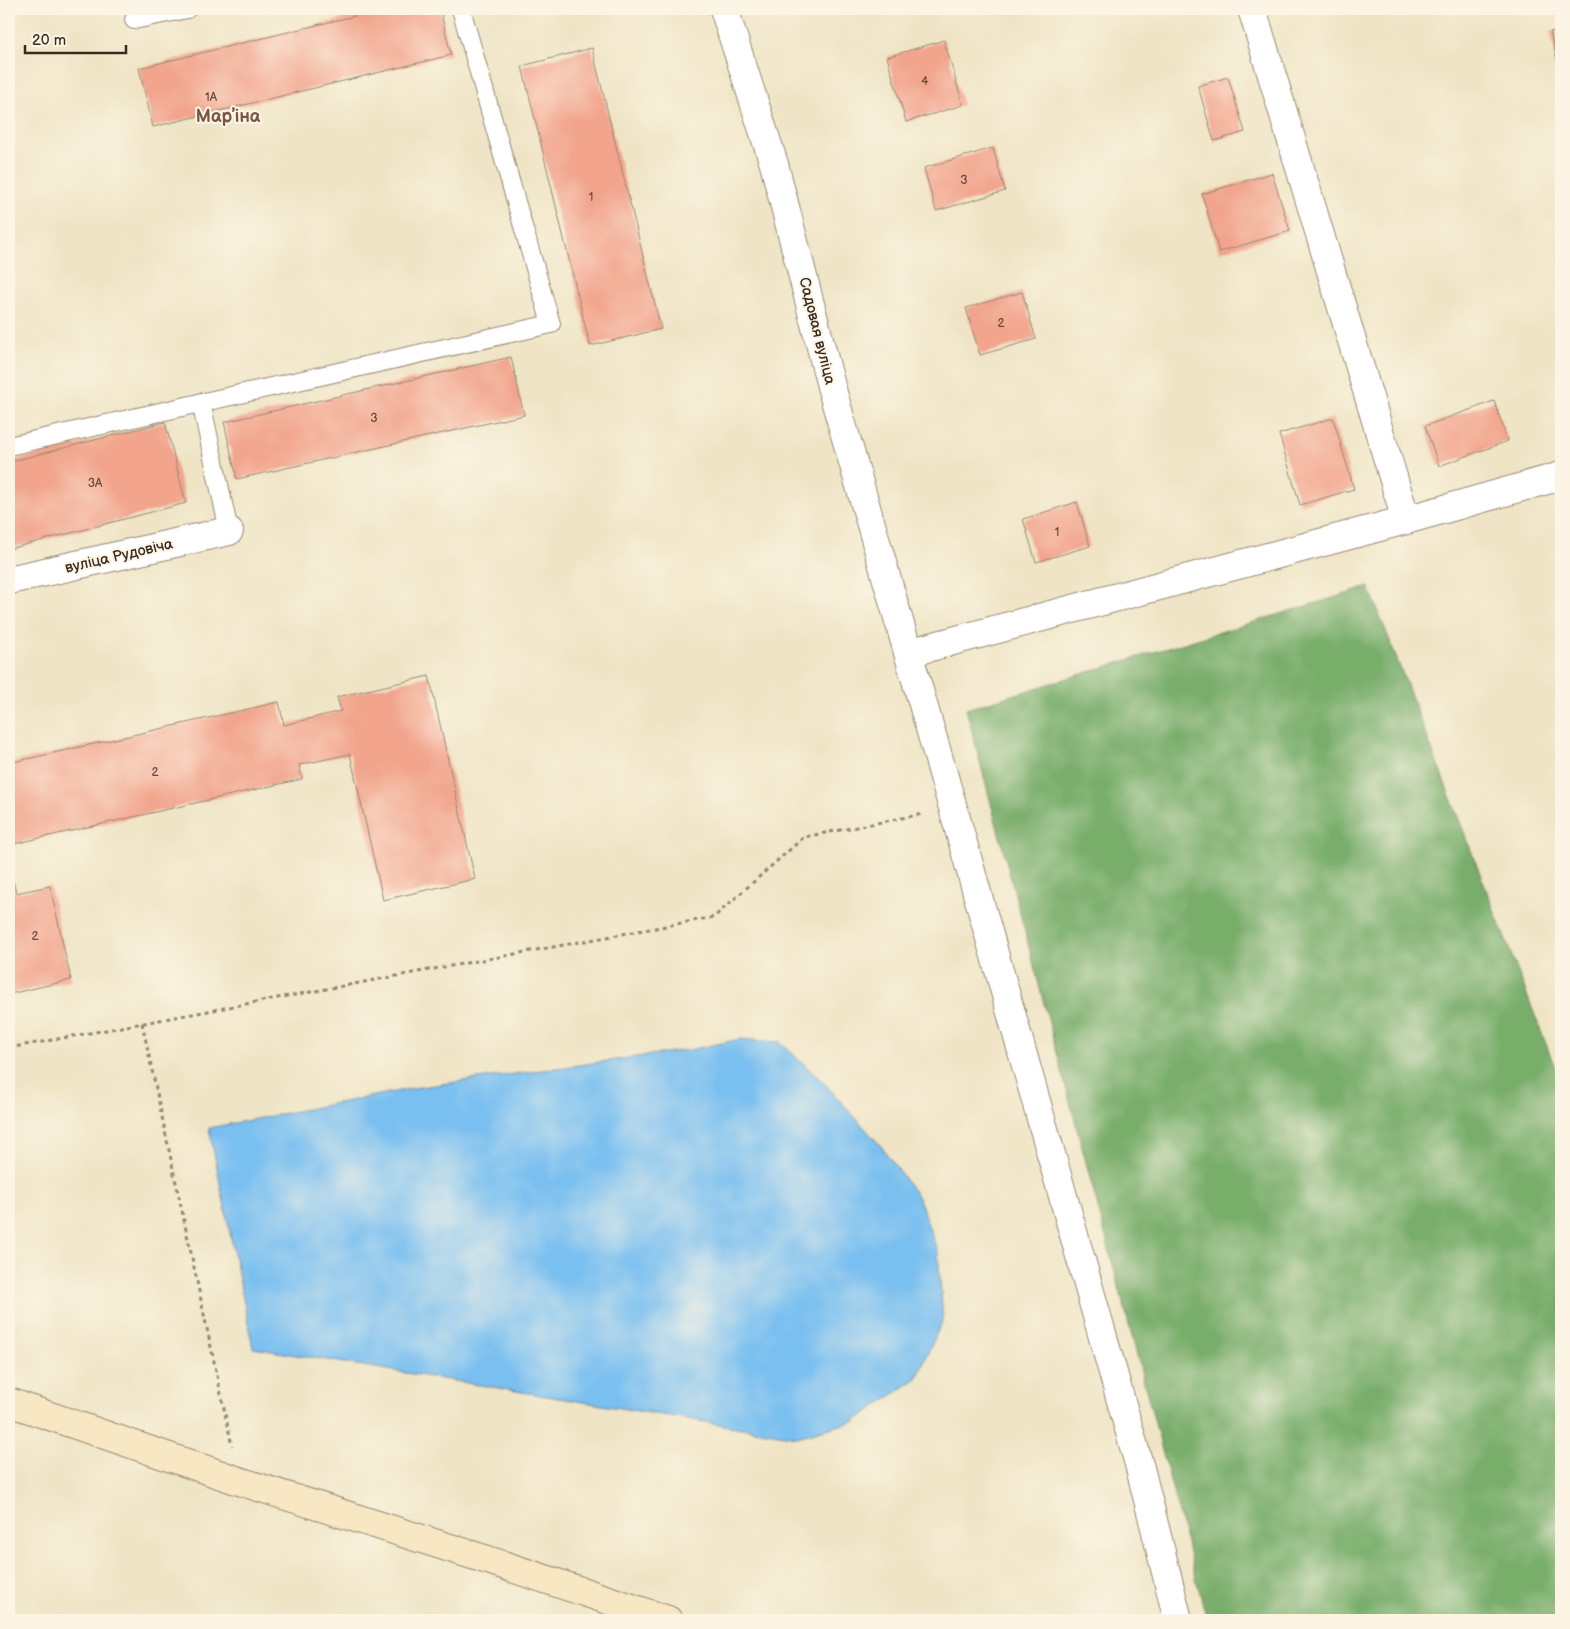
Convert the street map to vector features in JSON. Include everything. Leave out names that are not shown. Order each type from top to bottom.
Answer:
[{"type":"street","name":"Садовая вуліца","points":[[724,9],[774,164],[831,386],[1140,1468],[1178,1620]]},
{"type":"street","points":[[1252,9],[1406,520]]},
{"type":"street","points":[[908,653],[1406,520],[1561,476]]},
{"type":"street","name":"вуліца Рудовіча","points":[[9,580],[229,531]]},
{"type":"street","points":[[9,1402],[239,1481],[491,1561],[668,1620]]},
{"type":"lane","points":[[134,20],[187,9]]},
{"type":"lane","points":[[9,446],[551,324],[461,9]]},
{"type":"lane","points":[[201,402],[229,531]]},
{"type":"path","points":[[9,1048],[714,917],[804,837],[953,808]]},
{"type":"path","points":[[142,1023],[239,1481]]},
{"type":"green space","points":[[1369,587],[1558,1075],[1561,1075],[1561,1620],[1207,1620],[966,709]]},
{"type":"water","points":[[740,1039],[780,1042],[825,1084],[881,1146],[919,1199],[938,1253],[943,1319],[917,1378],[855,1421],[797,1437],[253,1348],[209,1128],[420,1087],[694,1049]]},
{"type":"building","points":[[383,9],[440,9],[451,55],[153,127],[139,68]]},
{"type":"building","points":[[1561,29],[1561,76],[1550,32]]},
{"type":"building","points":[[944,40],[963,105],[906,122],[887,57]]},
{"type":"building","points":[[592,48],[661,329],[590,346],[522,66]]},
{"type":"building","points":[[1228,77],[1245,132],[1214,141],[1198,86]]},
{"type":"building","points":[[993,148],[1005,191],[936,211],[924,168]]},
{"type":"building","points":[[1272,173],[1290,231],[1219,252],[1202,194]]},
{"type":"building","points":[[1022,292],[1036,339],[980,355],[966,308]]},
{"type":"building","points":[[511,357],[524,415],[237,479],[224,422]]},
{"type":"building","points":[[1494,401],[1508,441],[1439,466],[1425,426]]},
{"type":"building","points":[[1333,418],[1354,489],[1300,505],[1279,434]]},
{"type":"building","points":[[165,422],[186,503],[9,549],[9,462]]},
{"type":"building","points":[[1077,502],[1090,546],[1036,562],[1023,519]]},
{"type":"building","points":[[429,676],[475,879],[383,900],[350,754],[299,765],[302,779],[9,845],[9,763],[279,702],[284,725],[341,711],[337,697]]},
{"type":"building","points":[[9,866],[16,893],[50,886],[71,980],[9,994]]},
{"type":"district","name":"Марʼіна","points":[[228,116]]}]
